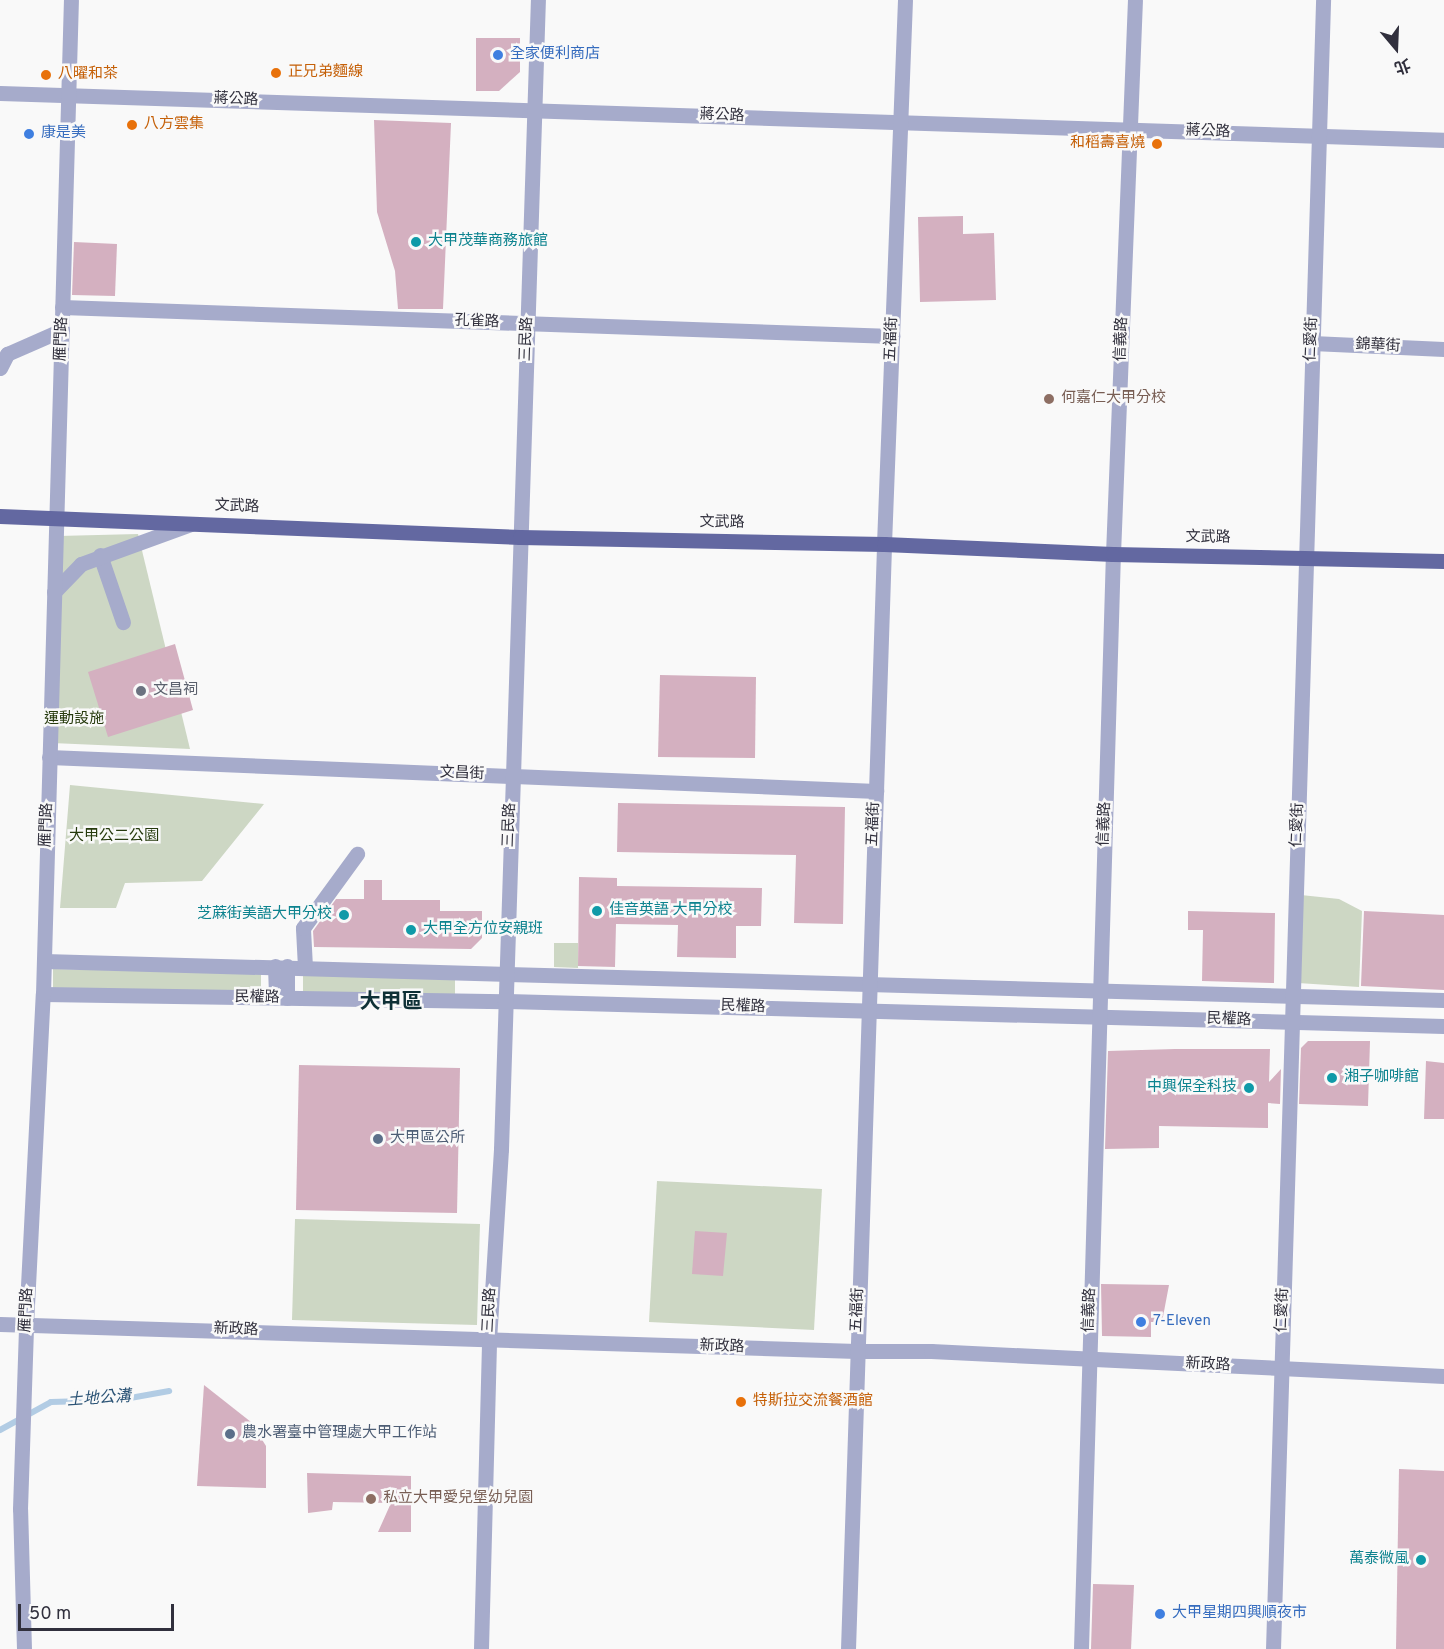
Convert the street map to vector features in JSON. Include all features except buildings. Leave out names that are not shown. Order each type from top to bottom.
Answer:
[{"type":"main road","name":"文武路","points":[[0,516],[520,537],[884,544],[1113,554],[1444,561]]},
{"type":"street","name":"雁門路","points":[[24,1649],[20,1509],[26,1325],[44,961],[71,0]]},
{"type":"street","name":"三民路","points":[[481,1649],[489,1340],[501,1149],[538,0]]},
{"type":"street","name":"五福街","points":[[848,1649],[884,544],[905,0]]},
{"type":"street","name":"信義路","points":[[1081,1649],[1113,554],[1135,0]]},
{"type":"street","name":"仁愛街","points":[[1273,1649],[1323,0]]},
{"type":"street","name":"蔣公路","points":[[0,93],[1444,140]]},
{"type":"street","name":"孔雀路","points":[[62,307],[892,336]]},
{"type":"street","points":[[0,368],[7,354],[62,330]]},
{"type":"street","name":"錦華街","points":[[1312,343],[1444,349]]},
{"type":"street","points":[[54,592],[81,564],[100,555],[193,524]]},
{"type":"street","points":[[100,555],[123,622]]},
{"type":"street","name":"文昌街","points":[[49,757],[876,790]]},
{"type":"street","points":[[305,967],[303,928],[357,854]]},
{"type":"street","name":"民權路","points":[[44,961],[869,982],[1444,1000]]},
{"type":"street","points":[[281,966],[281,998]]},
{"type":"street","name":"民權路","points":[[42,994],[504,1001],[1444,1026]]},
{"type":"street","name":"新政路","points":[[0,1324],[857,1351],[931,1351],[1444,1376]]},
{"type":"green space","name":"運動設施","points":[[138,534],[190,749],[52,743],[58,536]]},
{"type":"green space","name":"大甲公二公園","points":[[70,785],[264,804],[202,881],[125,883],[116,908],[60,908]]},
{"type":"green space","points":[[1301,895],[1339,899],[1362,911],[1359,987],[1298,983]]},
{"type":"green space","points":[[554,943],[578,943],[578,968],[554,967]]},
{"type":"green space","points":[[53,969],[261,973],[261,994],[53,990]]},
{"type":"green space","points":[[303,973],[455,976],[455,997],[303,994]]},
{"type":"green space","points":[[657,1181],[822,1189],[814,1330],[649,1322]]},
{"type":"green space","points":[[295,1219],[480,1224],[477,1325],[292,1320]]},
{"type":"waterway","name":"土地公溝","points":[[0,1430],[51,1402],[119,1400],[169,1391]]},
{"type":"place","name":"全家便利商店","points":[[498,55]]},
{"type":"place","name":"正兄弟麵線","points":[[276,73]]},
{"type":"place","name":"八曜和茶","points":[[46,75]]},
{"type":"place","name":"八方雲集","points":[[132,125]]},
{"type":"place","name":"康是美","points":[[29,134]]},
{"type":"place","name":"和稻壽喜燒","points":[[1157,144]]},
{"type":"place","name":"大甲茂華商務旅館","points":[[416,242]]},
{"type":"place","name":"何嘉仁大甲分校","points":[[1049,399]]},
{"type":"place","name":"文昌祠","points":[[141,691]]},
{"type":"place","name":"佳音英語 大甲分校","points":[[597,911]]},
{"type":"place","name":"芝蔴街美語大甲分校","points":[[344,915]]},
{"type":"place","name":"大甲全方位安親班","points":[[411,930]]},
{"type":"place","name":"湘子咖啡館","points":[[1332,1078]]},
{"type":"place","name":"中興保全科技","points":[[1249,1088]]},
{"type":"place","name":"大甲區公所","points":[[378,1139]]},
{"type":"place","name":"7-Eleven","points":[[1141,1322]]},
{"type":"place","name":"特斯拉交流餐酒館","points":[[741,1402]]},
{"type":"place","name":"農水署臺中管理處大甲工作站","points":[[230,1434]]},
{"type":"place","name":"私立大甲愛兒堡幼兒園","points":[[371,1499]]},
{"type":"place","name":"萬泰微風","points":[[1421,1560]]},
{"type":"place","name":"大甲星期四興順夜市","points":[[1160,1614]]},
{"type":"district","name":"大甲區","points":[[391,1003]]}]
